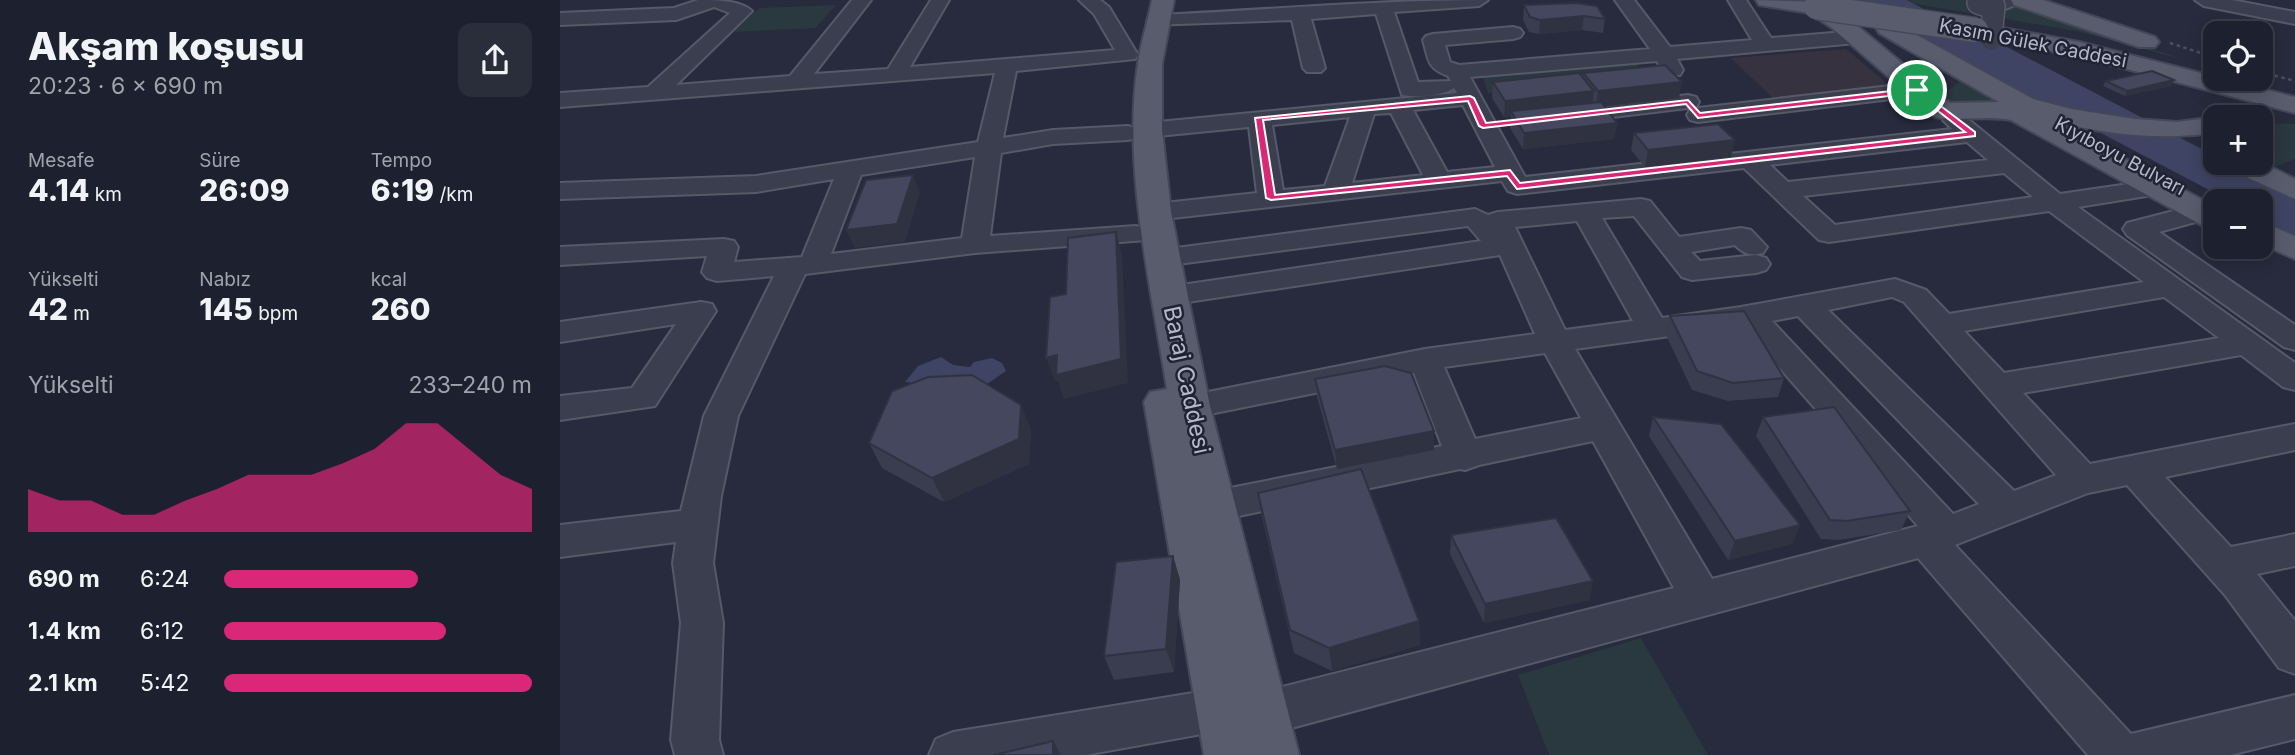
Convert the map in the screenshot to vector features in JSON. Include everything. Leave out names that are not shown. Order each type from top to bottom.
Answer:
[{"type":"main road","name":"Kasım Gülek Caddesi","points":[[1767,0],[1852,18],[2058,34],[2203,67]]},
{"type":"main road","points":[[2022,0],[2203,60]]},
{"type":"main road","name":"Baraj Caddesi","points":[[1155,7],[1128,55],[1151,234],[1158,370],[1243,711],[1271,755]]},
{"type":"main road","name":"Baraj Caddesi","points":[[1138,132],[1150,64],[1155,7]]},
{"type":"main road","name":"Kasım Gülek Caddesi","points":[[1852,18],[1977,29],[2292,91]]},
{"type":"main road","points":[[1852,18],[1900,42],[1943,72],[1946,80],[1941,86],[1917,90]]},
{"type":"main road","points":[[1852,18],[2024,105],[2070,117],[2168,130],[2203,126]]},
{"type":"main road","points":[[2273,84],[2292,91]]},
{"type":"main road","points":[[2273,85],[2292,91]]},
{"type":"main road","points":[[1917,90],[1944,111],[1990,108],[2019,113],[2156,188],[2203,209]]},
{"type":"main road","name":"Kıyıboyu Bulvarı","points":[[2024,105],[2203,208]]},
{"type":"main road","points":[[2273,120],[2295,121]]},
{"type":"main road","points":[[2168,130],[2203,145]]},
{"type":"main road","points":[[2264,175],[2295,190]]},
{"type":"main road","name":"Baraj Caddesi","points":[[1151,234],[1168,296],[1190,406],[1215,506],[1243,711],[1232,755]]},
{"type":"main road","points":[[2273,237],[2295,249]]},
{"type":"main road","points":[[2273,250],[2295,262]]},
{"type":"street","points":[[560,3],[566,0]]},
{"type":"street","points":[[560,19],[676,14],[712,0],[743,11],[654,93]]},
{"type":"street","points":[[797,82],[862,0]]},
{"type":"street","points":[[895,75],[940,0]]},
{"type":"street","points":[[560,100],[1128,55],[1102,11],[1087,0]]},
{"type":"street","points":[[1155,7],[1300,14],[1347,5],[1383,6],[1479,0]]},
{"type":"street","points":[[1624,0],[1663,52],[1693,109],[1731,149],[1783,190],[1829,234],[2156,188]]},
{"type":"street","points":[[1737,0],[1765,44]]},
{"type":"street","points":[[2204,0],[2295,18]]},
{"type":"street","points":[[1977,29],[2003,4]]},
{"type":"street","points":[[1383,6],[1410,90],[1463,85]]},
{"type":"street","points":[[1502,11],[1530,65]]},
{"type":"street","points":[[1300,14],[1314,68]]},
{"type":"street","points":[[560,191],[756,184],[1053,137],[1138,132],[1399,105],[1530,65],[1765,44],[1852,18]]},
{"type":"street","points":[[1513,33],[1433,40],[1441,66],[1463,85],[1517,186],[1731,149],[1973,134]]},
{"type":"street","points":[[975,245],[989,148],[1007,66]]},
{"type":"street","points":[[1538,119],[1917,90]]},
{"type":"street","points":[[1399,105],[1438,180]]},
{"type":"street","points":[[1336,191],[1366,108]]},
{"type":"street","points":[[1944,111],[2057,204],[2295,379]]},
{"type":"street","points":[[1259,118],[1271,198]]},
{"type":"street","points":[[1483,126],[1511,122]]},
{"type":"street","points":[[1783,190],[2009,165]]},
{"type":"street","points":[[699,755],[695,740],[702,623],[693,563],[702,496],[721,416],[803,265],[851,169]]},
{"type":"street","points":[[1151,234],[1271,198],[1510,173]]},
{"type":"street","points":[[1702,600],[1555,341],[1498,220],[1641,207],[1672,246],[1741,236],[1755,256]]},
{"type":"street","points":[[1585,212],[1652,328]]},
{"type":"street","points":[[2203,215],[2137,229],[2295,340]]},
{"type":"street","points":[[560,256],[724,247],[717,272],[975,245],[1475,217],[1500,247],[1168,296]]},
{"type":"street","points":[[1941,325],[2169,287]]},
{"type":"street","points":[[1190,406],[1425,360],[1750,315],[1895,288],[1915,296],[2082,480]]},
{"type":"street","points":[[1805,305],[2008,509]]},
{"type":"street","points":[[560,332],[701,311],[643,398],[560,408]]},
{"type":"street","points":[[1750,315],[2119,755]]},
{"type":"street","points":[[1997,386],[2247,344]]},
{"type":"street","points":[[1425,360],[1465,457]]},
{"type":"street","points":[[1215,506],[1465,457],[1603,426]]},
{"type":"street","points":[[953,755],[1243,711],[1702,600],[1936,536],[2082,480],[2295,437]]},
{"type":"street","points":[[2135,469],[2222,565],[2295,654]]},
{"type":"street","points":[[560,541],[698,524]]},
{"type":"street","points":[[2222,565],[2295,550]]},
{"type":"street","points":[[2136,755],[2295,717]]},
{"type":"path","points":[[2273,79],[2292,91]]},
{"type":"shaded area","points":[[1908,0],[2009,0],[2185,60],[2076,31],[1916,4]]},
{"type":"shaded area","points":[[836,5],[816,28],[733,32],[759,8]]},
{"type":"shaded area","points":[[1846,49],[1897,92],[1778,103],[1731,58]]},
{"type":"shaded area","points":[[1632,61],[1652,76],[1488,93],[1481,72]]},
{"type":"shaded area","points":[[1966,77],[2017,106],[1955,109],[1934,96],[1946,92]]},
{"type":"shaded area","points":[[2273,123],[2295,124],[2295,159],[2273,168]]},
{"type":"shaded area","points":[[1641,638],[1708,755],[1549,755],[1518,675]]},
{"type":"water","points":[[1858,0],[1907,0],[1979,39],[2007,47],[2203,150],[2203,175],[2254,175],[2295,195],[2295,235],[2273,224],[2273,189],[2207,189],[1868,10]]},
{"type":"water","points":[[941,357],[953,365],[970,367],[974,362],[992,358],[1002,363],[1006,371],[987,384],[957,388],[905,382],[918,366]]},
{"type":"building","points":[[1576,3],[1597,6],[1605,19],[1584,16],[1540,20],[1530,17],[1524,5]]},
{"type":"building","points":[[1665,65],[1682,82],[1598,91],[1583,73]]},
{"type":"building","points":[[2152,71],[2174,80],[2127,91],[2106,81]]},
{"type":"building","points":[[1579,73],[1594,91],[1505,101],[1493,82]]},
{"type":"building","points":[[1601,102],[1617,123],[1524,133],[1511,111]]},
{"type":"building","points":[[1718,124],[1735,140],[1648,150],[1634,133]]},
{"type":"building","points":[[913,175],[897,224],[846,230],[866,180]]},
{"type":"building","points":[[1116,232],[1121,359],[1056,375],[1057,355],[1046,358],[1050,297],[1066,294],[1068,238]]},
{"type":"building","points":[[1744,311],[1784,378],[1733,383],[1697,371],[1670,316]]},
{"type":"building","points":[[1385,366],[1411,373],[1434,431],[1335,450],[1315,379]]},
{"type":"building","points":[[972,375],[1021,405],[1019,439],[932,478],[869,443],[892,391],[928,377]]},
{"type":"building","points":[[1834,407],[1910,511],[1847,521],[1830,520],[1763,417]]},
{"type":"building","points":[[1653,417],[1721,424],[1800,525],[1735,541]]},
{"type":"building","points":[[1361,469],[1419,621],[1329,648],[1290,630],[1258,493]]},
{"type":"building","points":[[1556,518],[1593,581],[1485,604],[1451,535]]},
{"type":"building","points":[[1173,556],[1166,649],[1104,656],[1116,562]]},
{"type":"building","points":[[1053,741],[1053,755],[994,755]]},
{"type":"route","points":[[1917,90],[1973,134],[1517,186],[1510,173],[1271,198],[1259,118],[1470,98],[1483,126],[1688,102],[1698,116],[1917,90]]}]
